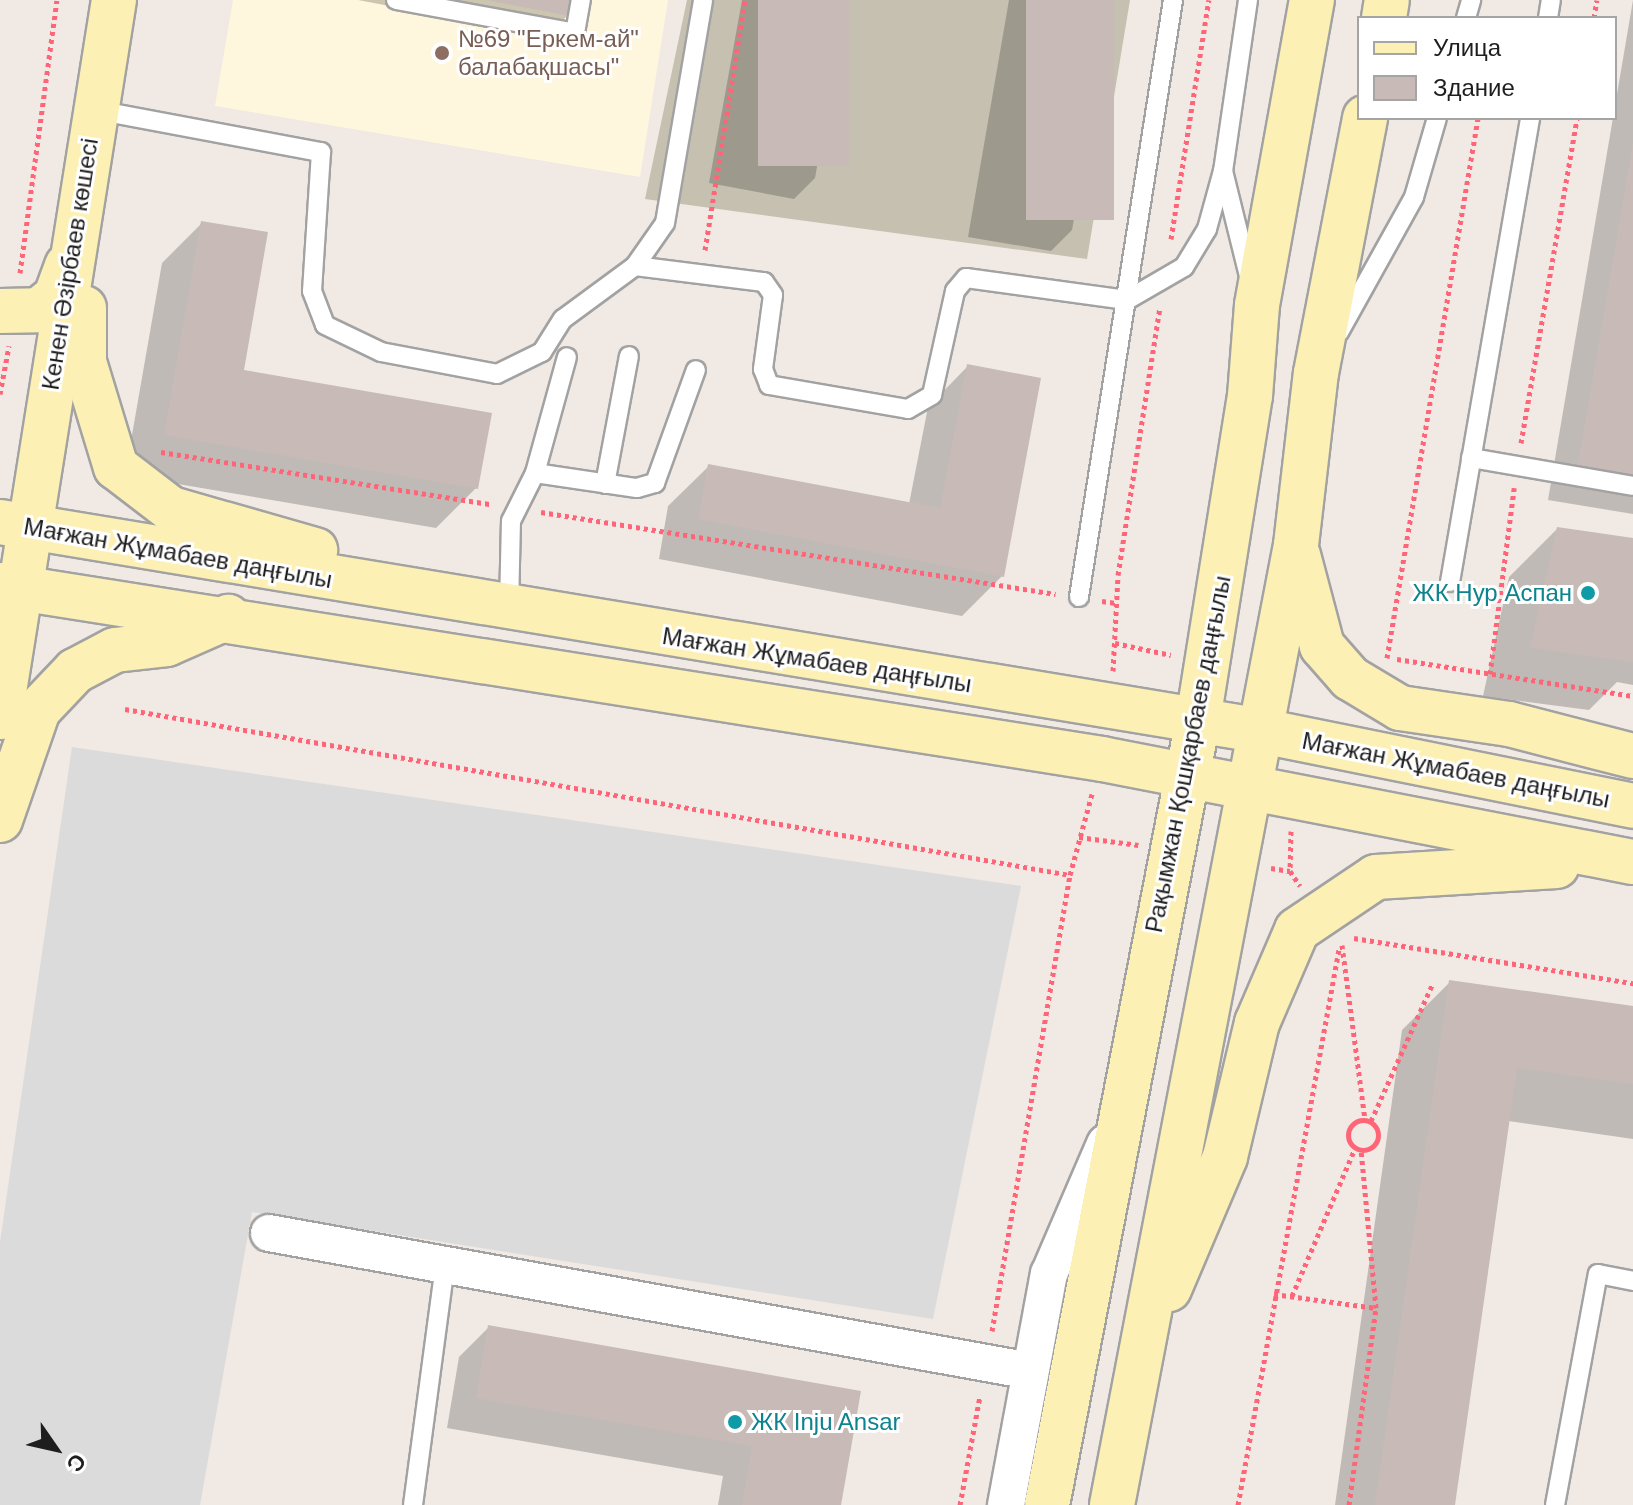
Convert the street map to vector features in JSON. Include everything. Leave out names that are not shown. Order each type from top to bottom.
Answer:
[{"type":"main road","name":"Кенен Әзірбаев көшесі","points":[[10,586],[14,525],[73,252],[114,0]]},
{"type":"main road","name":"Рақымжан Қошқарбаев даңғылы","points":[[1047,1505],[1117,1117],[1198,720],[1250,396],[1257,305],[1312,0]]},
{"type":"main road","points":[[1116,1493],[1245,787],[1296,545],[1316,373],[1365,120]]},
{"type":"main road","points":[[86,171],[84,362],[116,467],[171,509],[493,606]]},
{"type":"main road","points":[[8,312],[39,310],[56,296],[73,252]]},
{"type":"main road","name":"Мағжан Жұмабаев даңғылы","points":[[14,525],[1257,730],[1633,806]]},
{"type":"main road","points":[[1296,545],[1322,646],[1350,678],[1400,708],[1509,724],[1633,756]]},
{"type":"main road","points":[[0,717],[10,586],[228,617],[1102,759],[1633,862]]},
{"type":"main road","points":[[0,820],[38,710],[75,671],[115,650],[167,644],[228,617]]},
{"type":"main road","points":[[1306,801],[1337,746]]},
{"type":"main road","points":[[1137,1365],[1225,1157],[1257,1023],[1297,930],[1330,925],[1376,877],[1633,862]]},
{"type":"street","points":[[1006,1505],[1049,1274],[1117,1117]]},
{"type":"street","points":[[269,1233],[1031,1371]]},
{"type":"lane","points":[[396,0],[575,33],[581,0]]},
{"type":"lane","points":[[94,109],[321,152],[312,291],[325,325],[381,352],[497,374],[542,352],[563,319],[635,266],[665,223],[703,0]]},
{"type":"lane","points":[[1079,597],[1173,0]]},
{"type":"lane","points":[[635,266],[702,270],[764,282],[773,295],[763,369],[769,385],[908,409],[932,395],[955,291],[966,278],[1127,300],[1164,283],[1184,267],[1207,229],[1223,171],[1248,0]]},
{"type":"lane","points":[[1316,373],[1414,197],[1436,120]]},
{"type":"lane","points":[[1450,582],[1530,120]]},
{"type":"lane","points":[[1223,171],[1257,305]]},
{"type":"lane","points":[[605,484],[629,356]]},
{"type":"lane","points":[[493,606],[517,508],[535,473],[567,357]]},
{"type":"lane","points":[[535,473],[605,484],[655,483],[696,370]]},
{"type":"lane","points":[[1471,458],[1633,486]]},
{"type":"lane","points":[[1509,724],[1633,738]]},
{"type":"lane","points":[[413,1505],[445,1265]]},
{"type":"lane","points":[[1555,1505],[1598,1274],[1633,1281]]},
{"type":"path","points":[[0,394],[8,312],[57,0]]},
{"type":"path","points":[[702,270],[745,0]]},
{"type":"path","points":[[1111,708],[1116,603],[1209,0]]},
{"type":"path","points":[[1388,658],[1478,120]]},
{"type":"path","points":[[1490,674],[1517,466],[1577,120]]},
{"type":"path","points":[[146,450],[1116,603]]},
{"type":"path","points":[[1115,643],[1207,663]]},
{"type":"path","points":[[1350,678],[1388,658],[1633,696]]},
{"type":"path","points":[[125,709],[1070,875]]},
{"type":"path","points":[[960,1505],[1070,875],[1102,759]]},
{"type":"path","points":[[1292,1296],[1358,1149],[1378,1140],[1368,1120],[1330,925],[1290,871],[1306,801]]},
{"type":"path","points":[[1079,837],[1171,849]]},
{"type":"path","points":[[1330,925],[1633,983]]},
{"type":"path","points":[[1238,1505],[1274,1294],[1330,925]]},
{"type":"path","points":[[1349,1505],[1376,1308],[1358,1149],[1348,1129],[1368,1120],[1432,985]]},
{"type":"path","points":[[1274,1294],[1376,1308]]},
{"type":"shaded area","name":"№69 \"Еркем-ай\" балабақшасы\"","points":[[233,0],[668,0],[640,177],[215,106]]},
{"type":"shaded area","points":[[687,0],[1130,0],[1087,259],[645,199]]},
{"type":"shaded area","points":[[72,747],[1021,886],[933,1319],[252,1212],[200,1505],[0,1505],[0,1242]]},
{"type":"building","points":[[486,0],[573,0],[570,16]]},
{"type":"building","points":[[758,0],[849,0],[849,166],[758,166]]},
{"type":"building","points":[[1026,0],[1114,0],[1114,220],[1026,220]]},
{"type":"building","points":[[1633,143],[1633,480],[1577,471]]},
{"type":"building","points":[[201,221],[268,232],[244,370],[492,413],[478,489],[164,435]]},
{"type":"building","points":[[967,364],[1041,378],[1004,577],[698,519],[708,464],[940,508]]},
{"type":"building","name":"ЖК Нур Аспан","points":[[1557,527],[1633,538],[1633,662],[1530,648]]},
{"type":"building","points":[[1449,980],[1633,1006],[1633,1084],[1517,1068],[1455,1505],[1375,1505]]},
{"type":"building","name":"ЖК Inju Ansar","points":[[488,1325],[861,1391],[841,1505],[742,1505],[752,1446],[476,1398]]},
{"type":"place","name":"№69 \"Еркем-ай\" балабақшасы\"","points":[[442,53]]},
{"type":"place","name":"ЖК Нур Аспан","points":[[1588,593]]},
{"type":"place","name":"ЖК Inju Ansar","points":[[735,1422]]}]
